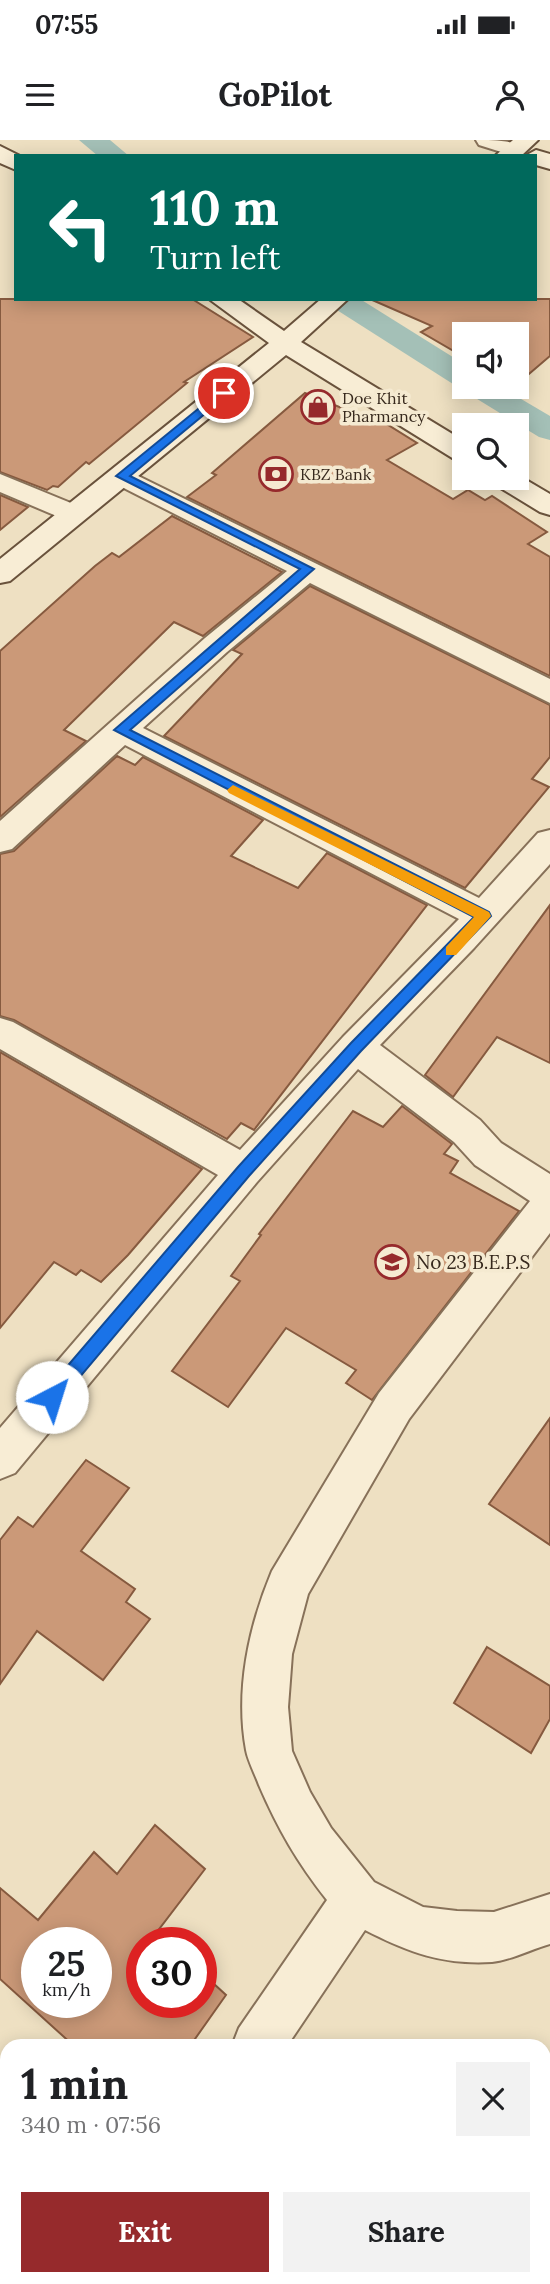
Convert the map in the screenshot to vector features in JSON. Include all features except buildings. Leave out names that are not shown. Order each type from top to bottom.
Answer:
[{"type":"street","points":[[487,140],[523,152]]},
{"type":"street","points":[[224,301],[285,343],[452,446]]},
{"type":"street","points":[[0,573],[326,307]]},
{"type":"street","points":[[122,476],[550,692]]},
{"type":"street","points":[[0,482],[73,514]]},
{"type":"street","points":[[524,490],[550,506]]},
{"type":"street","points":[[0,840],[121,730],[308,569]]},
{"type":"street","points":[[121,730],[484,916]]},
{"type":"street","points":[[0,1459],[244,1171],[356,1047],[484,916],[550,842]]},
{"type":"street","points":[[0,1032],[244,1171]]},
{"type":"street","points":[[356,1047],[467,1131],[488,1154],[550,1194]]},
{"type":"street","points":[[550,1204],[394,1405],[288,1586],[270,1654],[265,1707],[269,1752],[293,1809],[307,1833],[357,1899],[418,1931],[457,1936],[494,1937],[550,1919]]},
{"type":"street","points":[[262,2039],[357,1899]]},
{"type":"waterway","points":[[92,140],[113,154]]},
{"type":"waterway","points":[[342,301],[452,370]]},
{"type":"waterway","points":[[500,399],[550,430]]},
{"type":"slow traffic","points":[[233,790],[484,916],[451,951]]},
{"type":"place","name":"Doe Khit Pharmancy","points":[[318,407]]},
{"type":"place","name":"KBZ Bank","points":[[276,474]]},
{"type":"place","name":"No 23 B.E.P.S","points":[[392,1262]]},
{"type":"route","points":[[52,1397],[244,1171],[356,1047],[484,916],[121,730],[216,645],[308,569],[122,476],[224,393]]}]
